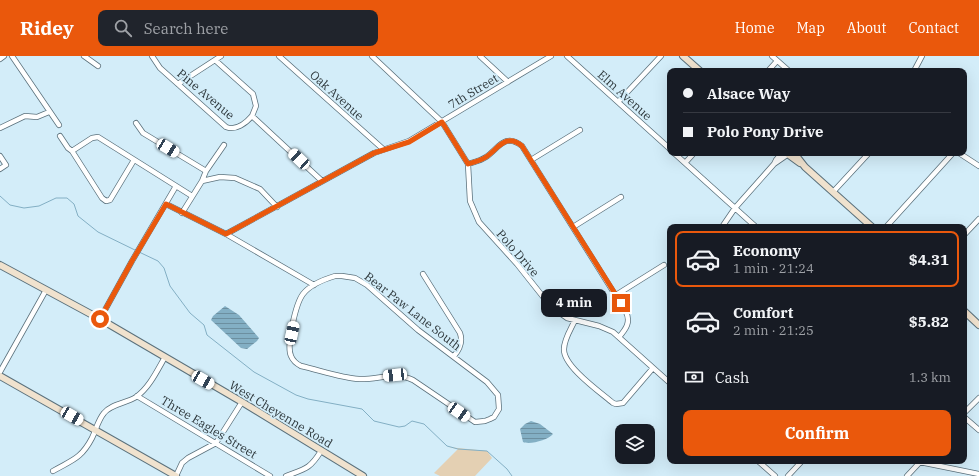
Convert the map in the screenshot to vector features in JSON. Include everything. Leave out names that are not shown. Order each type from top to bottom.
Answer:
[{"type":"main road","points":[[683,56],[697,68]]},
{"type":"main road","points":[[790,156],[804,166],[869,224]]},
{"type":"main road","name":"West Cheyenne Road","points":[[0,265],[100,319],[242,402],[363,476]]},
{"type":"main road","points":[[967,314],[979,325]]},
{"type":"main road","points":[[0,376],[176,476]]},
{"type":"street","points":[[0,59],[4,56]]},
{"type":"street","points":[[12,56],[59,125]]},
{"type":"street","points":[[84,56],[98,66]]},
{"type":"street","name":"Pine Avenue","points":[[152,56],[160,68],[226,127],[230,128],[239,126],[245,123],[252,116]]},
{"type":"street","points":[[178,84],[221,56]]},
{"type":"street","name":"Oak Avenue","points":[[279,56],[382,150]]},
{"type":"street","name":"Polo Drive","points":[[372,56],[442,122],[468,164],[470,201],[479,222],[517,264],[548,303],[562,314],[575,320],[610,330],[667,380]]},
{"type":"street","points":[[480,56],[508,82]]},
{"type":"street","name":"7th Street","points":[[226,234],[382,150],[409,142],[551,56]]},
{"type":"street","name":"Elm Avenue","points":[[567,56],[667,146]]},
{"type":"street","points":[[618,102],[661,56]]},
{"type":"street","points":[[772,56],[786,68]]},
{"type":"street","points":[[916,68],[922,56]]},
{"type":"street","points":[[215,60],[253,94],[256,106],[252,116],[322,181]]},
{"type":"street","points":[[770,68],[777,60]]},
{"type":"street","points":[[0,128],[24,116],[37,117],[49,112]]},
{"type":"street","points":[[136,123],[143,133],[206,171]]},
{"type":"street","points":[[531,160],[580,130]]},
{"type":"street","points":[[60,136],[68,148],[72,150],[102,198],[106,201],[110,200],[134,160]]},
{"type":"street","points":[[72,150],[92,138],[98,137],[192,196]]},
{"type":"street","points":[[468,164],[483,159],[500,144],[510,141],[516,142],[522,146],[628,316],[626,328],[619,337]]},
{"type":"street","points":[[182,213],[202,181],[206,171],[224,145]]},
{"type":"street","points":[[0,156],[6,165],[0,169]]},
{"type":"street","points":[[677,156],[753,224]]},
{"type":"street","points":[[685,163],[691,156]]},
{"type":"street","points":[[724,224],[735,208],[774,164],[784,156]]},
{"type":"street","points":[[833,192],[866,156]]},
{"type":"street","points":[[889,224],[951,156]]},
{"type":"street","points":[[964,156],[979,166]]},
{"type":"street","points":[[202,181],[220,177],[235,178],[260,189],[277,207]]},
{"type":"street","points":[[100,319],[176,186]]},
{"type":"street","points":[[573,227],[621,197]]},
{"type":"street","points":[[166,204],[226,234],[314,285]]},
{"type":"street","points":[[967,233],[979,219]]},
{"type":"street","points":[[616,295],[664,265]]},
{"type":"street","points":[[423,274],[460,333],[461,343],[459,351],[454,356]]},
{"type":"street","name":"Bear Paw Lane South","points":[[335,276],[349,277],[358,280],[374,290],[418,330],[480,376],[494,389],[500,400],[499,409],[494,417],[485,421],[475,422],[413,380],[404,376],[395,375],[357,379],[298,365],[291,356],[289,344],[298,302],[306,291],[314,285],[335,276]]},
{"type":"street","points":[[0,372],[46,290]]},
{"type":"street","points":[[575,320],[564,346],[566,361],[572,368],[613,403],[623,403],[653,368]]},
{"type":"street","points":[[53,471],[79,457],[92,437],[105,412],[137,396],[145,389],[165,357]]},
{"type":"street","name":"Three Eagles Street","points":[[137,396],[270,476]]},
{"type":"street","points":[[967,410],[979,398]]},
{"type":"street","points":[[176,476],[185,460],[216,443],[242,402]]},
{"type":"street","points":[[967,420],[979,430]]},
{"type":"street","points":[[286,476],[308,467],[313,463],[321,451]]},
{"type":"street","points":[[761,464],[775,476]]},
{"type":"street","points":[[788,476],[799,464]]},
{"type":"street","points":[[908,476],[917,464]]},
{"type":"street","points":[[933,464],[979,474]]},
{"type":"shaded area","points":[[448,447],[487,451],[492,458],[475,476],[440,476],[434,473],[458,449]]},
{"type":"water","points":[[225,306],[239,315],[259,338],[247,349],[241,348],[211,320],[213,316]]},
{"type":"water","points":[[531,421],[540,424],[553,434],[539,441],[530,443],[523,442],[520,429]]},
{"type":"waterway","points":[[0,196],[10,205],[24,208],[39,206],[56,198],[67,198],[74,204],[78,216],[98,232],[137,251]]},
{"type":"waterway","points":[[139,252],[158,261],[164,268],[170,286],[190,313],[204,325],[207,335],[254,372],[296,395],[308,399],[362,409],[374,421],[399,427],[405,426],[412,421],[424,424],[447,446],[458,449],[487,451],[507,469],[512,476]]},
{"type":"route","points":[[100,319],[166,204],[226,234],[374,153],[409,142],[442,122],[468,164],[483,159],[503,142],[516,142],[522,146],[621,303]]}]
